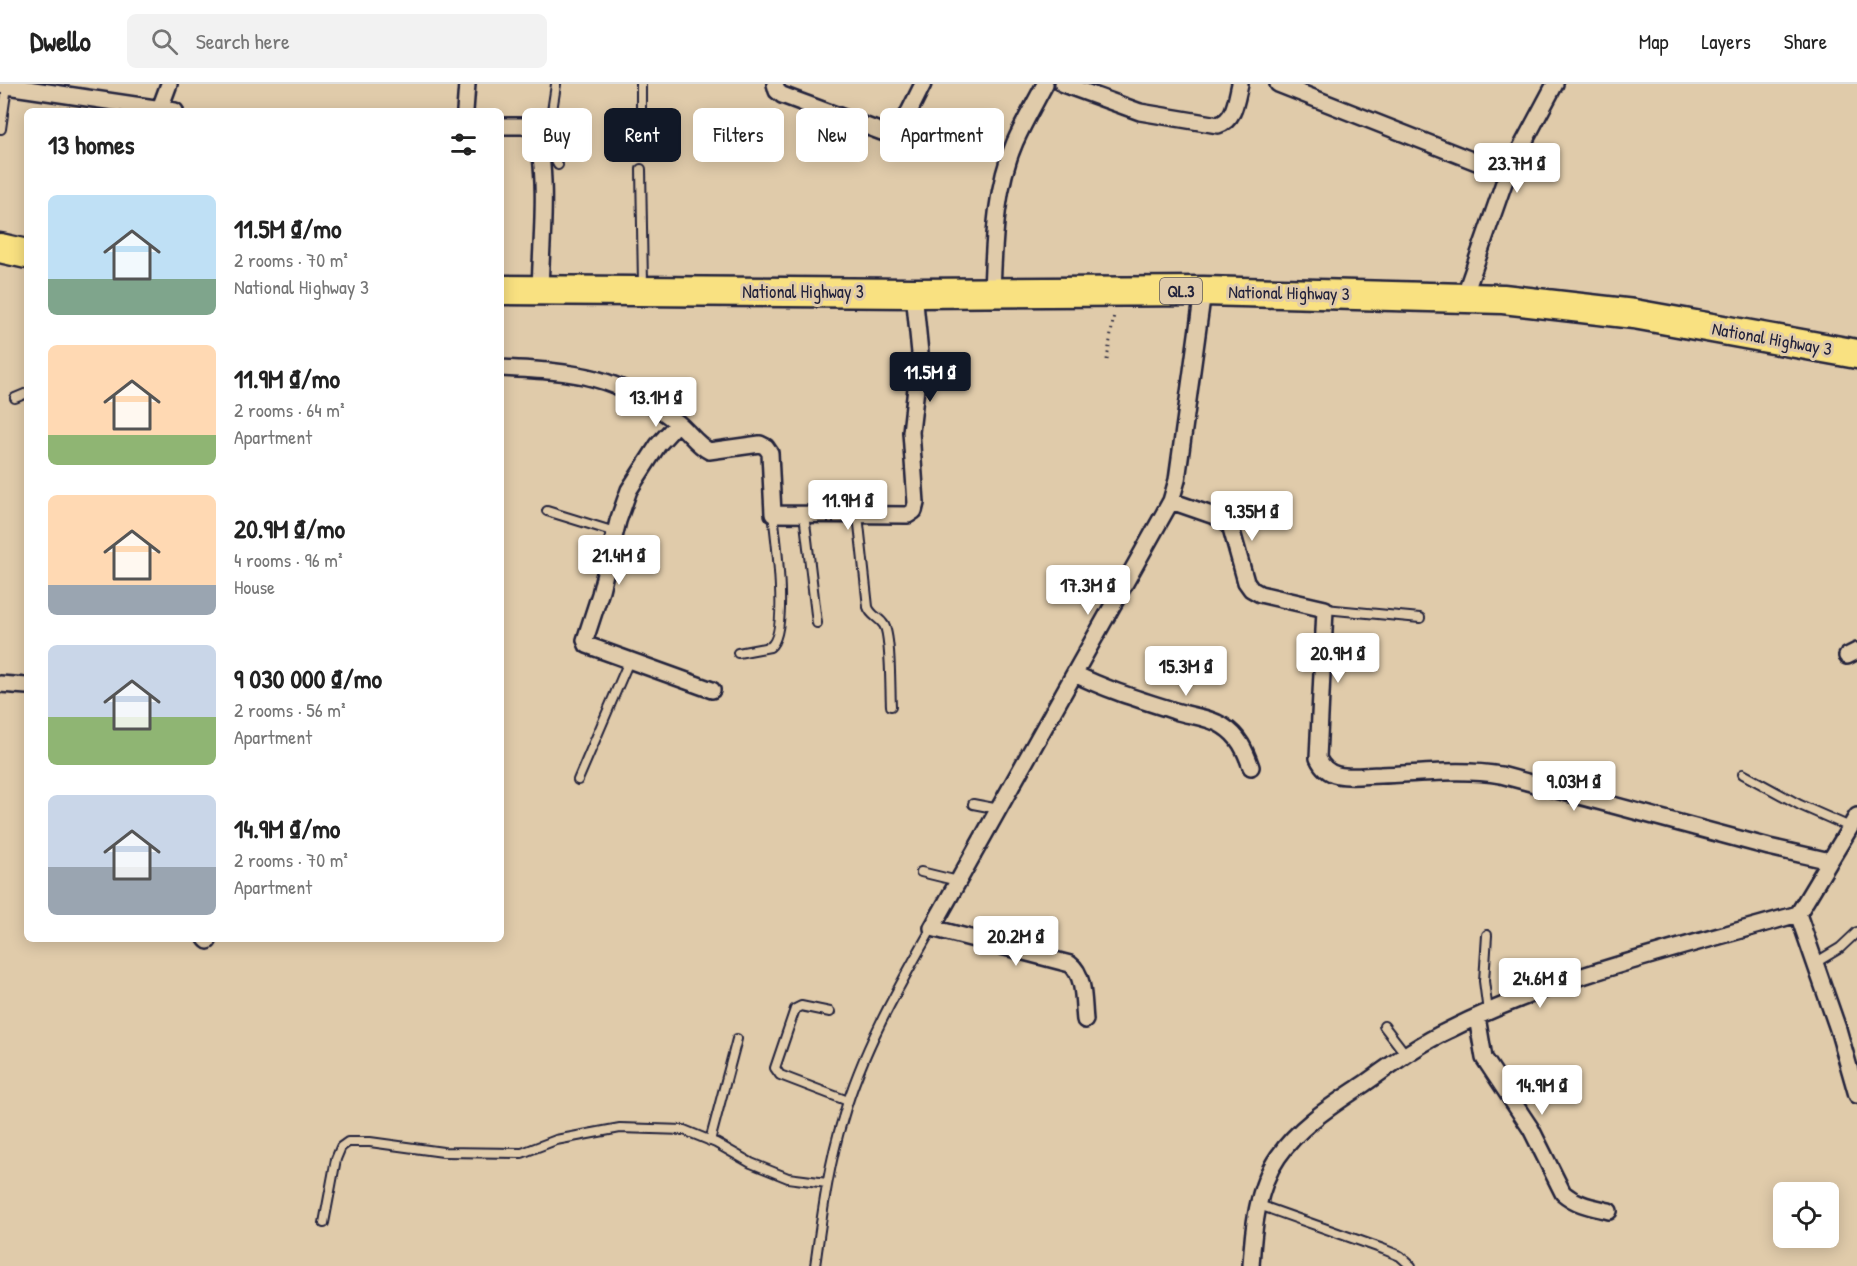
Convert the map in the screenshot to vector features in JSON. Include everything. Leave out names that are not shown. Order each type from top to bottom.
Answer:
[{"type":"highway","points":[[0,248],[24,253]]},
{"type":"highway","name":"National Highway 3","points":[[504,290],[914,293],[1203,291],[1464,297],[1503,299],[1634,314],[1857,354]]},
{"type":"street","points":[[160,108],[169,84]]},
{"type":"street","points":[[465,108],[467,84]]},
{"type":"street","points":[[775,84],[782,95],[880,133]]},
{"type":"street","points":[[911,108],[922,84]]},
{"type":"street","points":[[992,292],[995,232],[1002,186],[1014,143],[1045,84]]},
{"type":"street","points":[[1063,84],[1140,112],[1218,125],[1225,123],[1234,110],[1240,84]]},
{"type":"street","points":[[1278,84],[1507,174]]},
{"type":"street","points":[[1464,297],[1507,174],[1555,84]]},
{"type":"street","points":[[4,86],[146,108]]},
{"type":"street","points":[[504,126],[525,126],[536,132],[539,141],[542,166],[540,291]]},
{"type":"street","points":[[1085,1020],[1080,978],[1077,969],[1070,964],[932,928],[1171,501],[1177,480],[1203,291]]},
{"type":"street","points":[[504,368],[562,371],[607,381],[626,388],[678,423],[701,447],[709,451],[760,444],[766,447],[770,453],[773,514],[908,515],[914,512],[916,503],[911,432],[920,353],[914,293]]},
{"type":"street","points":[[678,423],[658,445],[629,490],[585,640],[587,645],[712,690]]},
{"type":"street","points":[[1171,501],[1226,520],[1231,528],[1246,582],[1251,589],[1260,594],[1325,609],[1318,758],[1325,769],[1339,775],[1479,772],[1501,775],[1769,847],[1830,861]]},
{"type":"street","points":[[1075,674],[1095,684],[1223,726],[1239,740],[1251,767]]},
{"type":"street","points":[[0,684],[24,686]]},
{"type":"street","points":[[1251,1266],[1252,1235],[1259,1205],[1277,1158],[1297,1134],[1322,1112],[1446,1031],[1482,1014],[1587,976],[1798,914],[1854,821]]},
{"type":"street","points":[[1798,914],[1838,1029],[1857,1095]]},
{"type":"street","points":[[1482,1014],[1484,1058],[1531,1129],[1563,1193],[1584,1206],[1609,1211]]},
{"type":"lane","points":[[556,84],[549,144],[551,154],[558,165]]},
{"type":"lane","points":[[641,84],[641,108]]},
{"type":"lane","points":[[1,129],[4,86]]},
{"type":"lane","points":[[641,169],[643,292]]},
{"type":"lane","points":[[15,398],[24,394]]},
{"type":"lane","points":[[547,511],[615,532]]},
{"type":"lane","points":[[738,653],[770,647],[778,638],[781,626],[773,514]]},
{"type":"lane","points":[[804,514],[817,622]]},
{"type":"lane","points":[[858,515],[868,607],[874,617],[884,624],[887,636],[891,706]]},
{"type":"lane","points":[[1325,609],[1420,618]]},
{"type":"lane","points":[[578,780],[629,661]]},
{"type":"lane","points":[[1743,774],[1800,805],[1854,821]]},
{"type":"lane","points":[[973,804],[999,809]]},
{"type":"lane","points":[[921,872],[958,881]]},
{"type":"lane","points":[[815,1266],[827,1183],[848,1101],[893,998],[932,928]]},
{"type":"lane","points":[[1815,963],[1840,948],[1857,932]]},
{"type":"lane","points":[[1482,1014],[1487,935]]},
{"type":"lane","points":[[830,1012],[801,1006],[795,1010],[774,1068],[780,1075],[848,1101]]},
{"type":"lane","points":[[1384,1026],[1407,1056]]},
{"type":"lane","points":[[710,1141],[737,1039]]},
{"type":"lane","points":[[324,1223],[336,1160],[341,1147],[348,1142],[370,1142],[443,1152],[522,1153],[556,1140],[620,1128],[684,1130],[788,1178],[827,1183]]},
{"type":"lane","points":[[1259,1205],[1383,1249],[1400,1256],[1411,1266]]},
{"type":"path","points":[[1107,360],[1117,291]]}]
